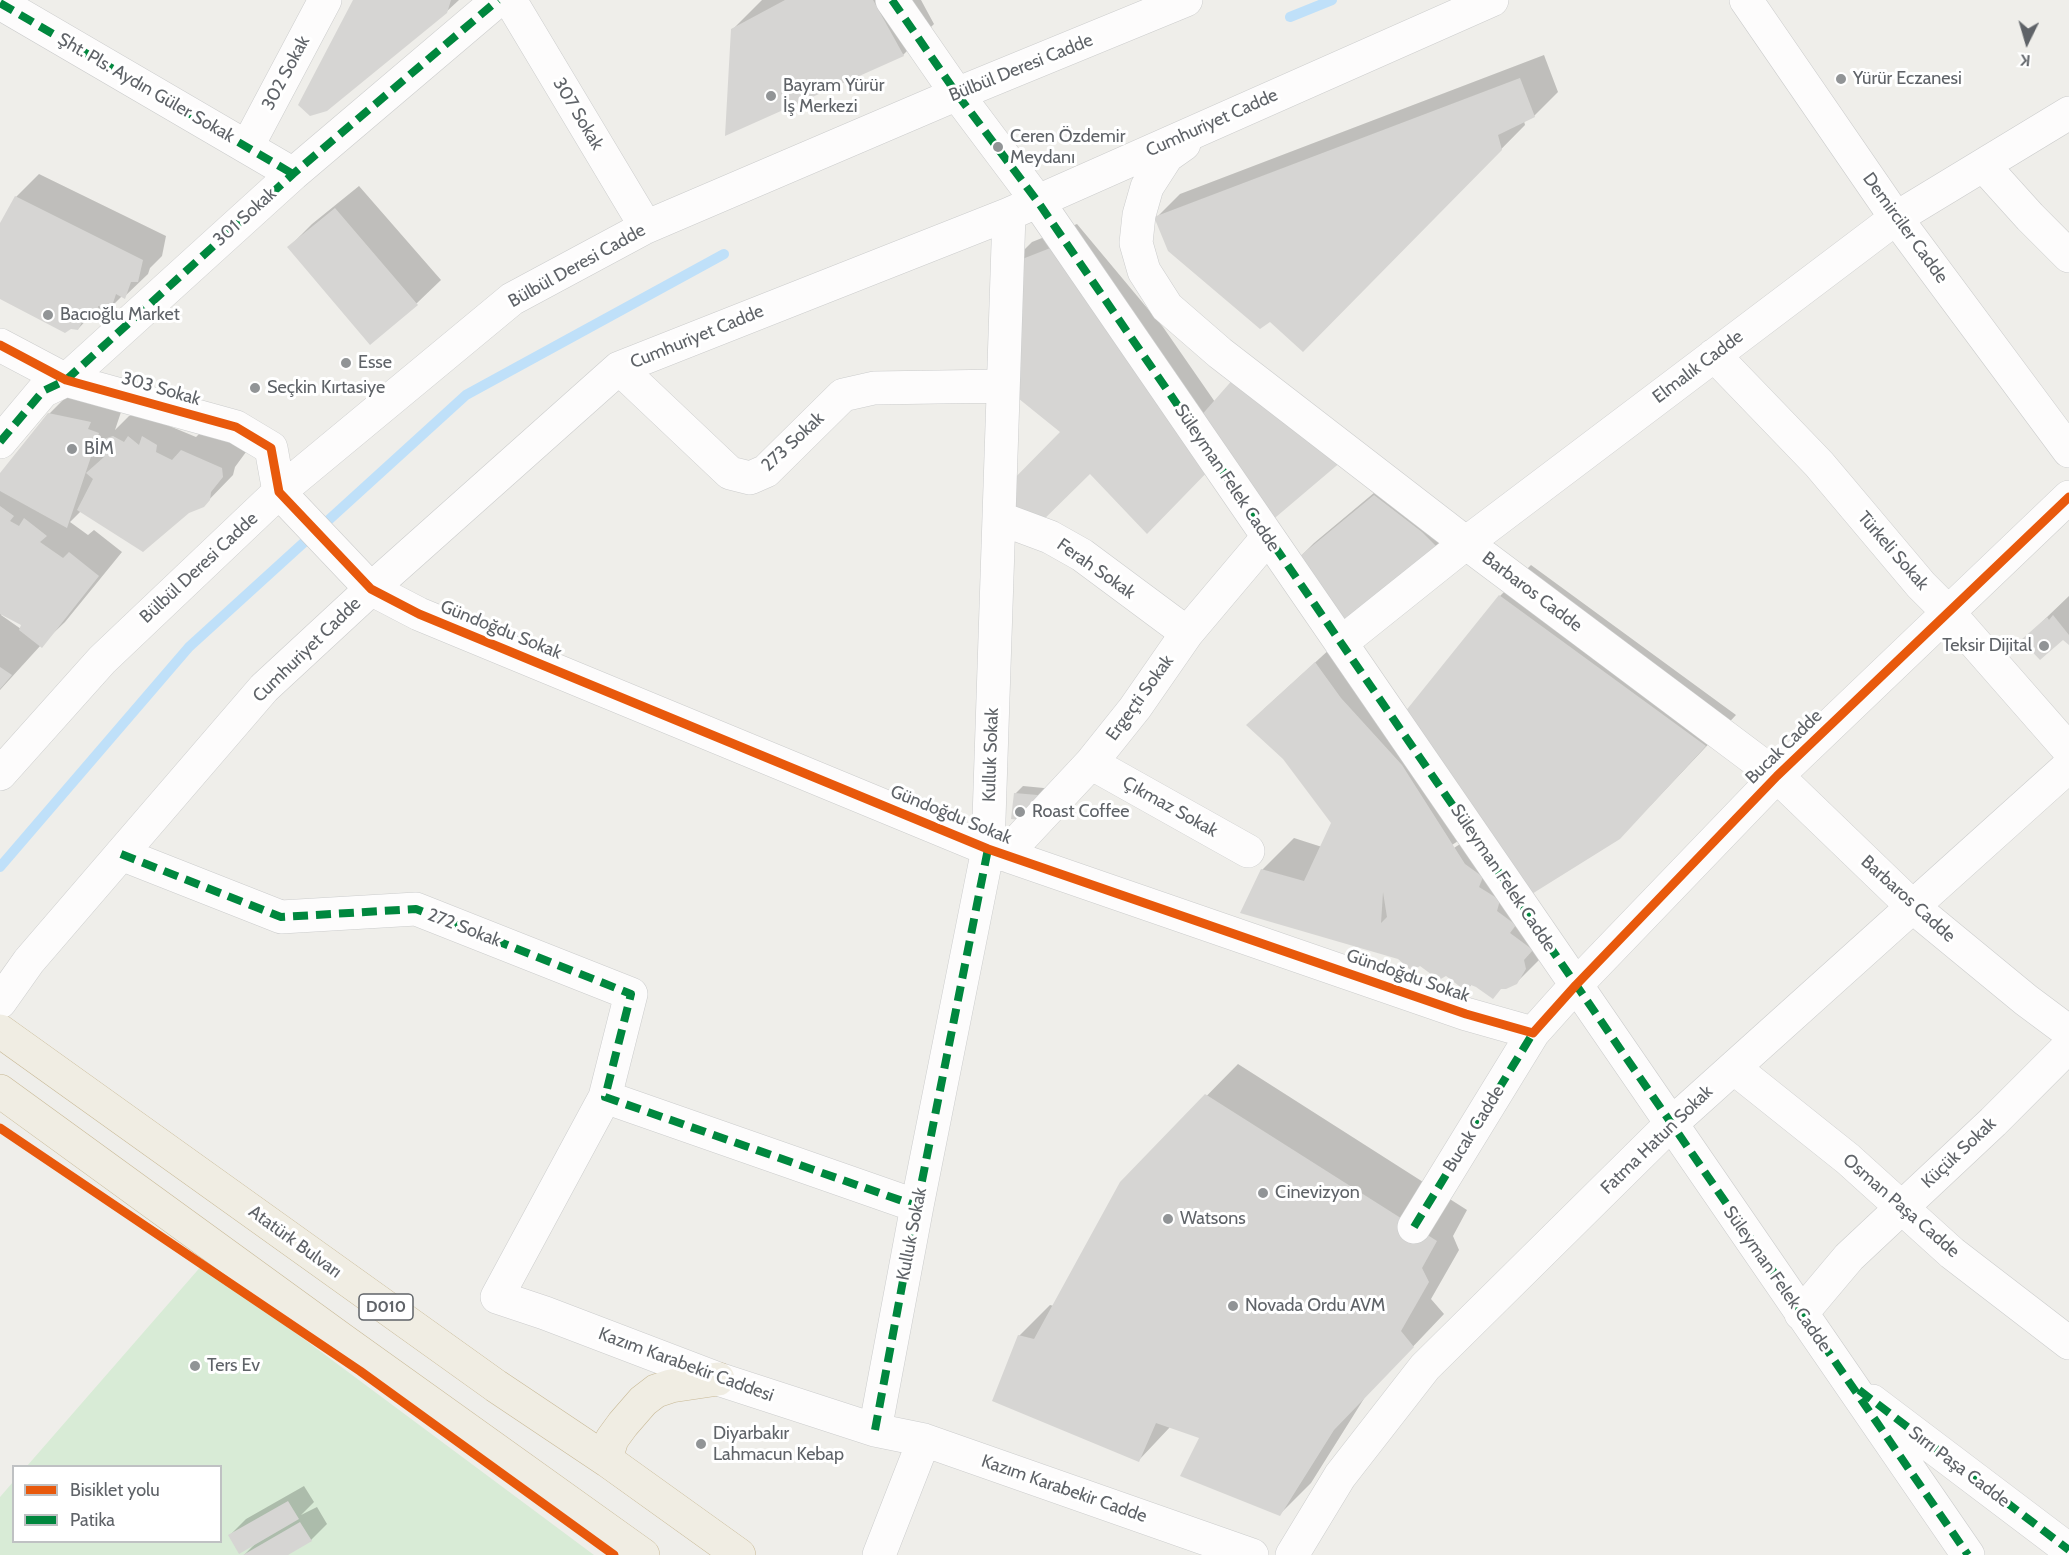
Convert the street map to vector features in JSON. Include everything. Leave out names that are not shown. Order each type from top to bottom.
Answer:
[{"type":"highway","name":"Atatürk Bulvarı","points":[[0,1031],[496,1386],[608,1461],[739,1555]]},
{"type":"highway","name":"D010","points":[[0,1091],[334,1335],[643,1555]]},
{"type":"highway","points":[[608,1461],[612,1439],[643,1401],[656,1391],[671,1386],[718,1379]]},
{"type":"street","name":"302 Sokak","points":[[247,147],[325,0]]},
{"type":"street","name":"301 Sokak","points":[[0,442],[43,391],[66,380],[292,174],[498,0]]},
{"type":"street","name":"307 Sokak","points":[[510,0],[646,227]]},
{"type":"street","name":"Süleyman Felek Cadde","points":[[892,0],[957,94],[1023,208],[1268,537],[1968,1555]]},
{"type":"street","name":"Bülbül Deresi Cadde","points":[[0,774],[102,660],[279,492],[512,298],[646,227],[957,94],[1186,0]]},
{"type":"street","name":"Cumhuriyet Cadde","points":[[0,1002],[29,962],[264,688],[371,589],[619,368],[1023,208],[1492,0]]},
{"type":"street","name":"Demirciler Cadde","points":[[1746,0],[1896,218],[2069,451]]},
{"type":"street","name":"Şht. Pls. Aydın Güler Sokak","points":[[0,3],[292,174]]},
{"type":"street","name":"Elmalık Cadde","points":[[1341,643],[1466,543],[1896,218],[2069,113]]},
{"type":"street","name":"Barbaros Cadde","points":[[1222,119],[1167,156],[1147,187],[1139,215],[1136,243],[1144,271],[1167,307],[1220,353],[1466,543],[1777,776],[1913,907],[2026,1000],[2069,1032]]},
{"type":"street","points":[[1984,166],[2030,218],[2069,256]]},
{"type":"street","name":"Kulluk Sokak","points":[[875,1430],[917,1206],[997,852],[999,518],[1003,386],[1023,208]]},
{"type":"street","name":"303 Sokak","points":[[0,345],[66,380],[236,427],[271,448],[279,492]]},
{"type":"street","name":"Türkeli Sokak","points":[[1714,355],[1819,464],[1921,585],[1948,612],[2069,750]]},
{"type":"street","name":"273 Sokak","points":[[619,368],[730,473],[750,478],[766,471],[843,395],[874,387],[1003,386]]},
{"type":"street","name":"Gündoğdu Sokak","points":[[279,492],[371,589],[430,619],[997,852],[1466,1014],[1533,1033]]},
{"type":"street","name":"Bucak Cadde","points":[[1414,1227],[1533,1033],[1576,985],[1777,776],[2069,496]]},
{"type":"street","name":"Ferah Sokak","points":[[999,518],[1050,537],[1082,555],[1187,633]]},
{"type":"street","name":"Ergeçti Sokak","points":[[997,852],[1091,763],[1135,708],[1187,633],[1268,537]]},
{"type":"street","name":"Çıkmaz Sokak","points":[[1091,763],[1248,851]]},
{"type":"street","name":"Fatma Hatun Sokak","points":[[1292,1555],[1340,1476],[1425,1367],[1671,1124],[2069,766]]},
{"type":"street","name":"272 Sokak","points":[[121,854],[280,917],[416,909],[631,994],[605,1097],[497,1298]]},
{"type":"street","name":"Küçük Sokak","points":[[1801,1314],[1849,1257],[1994,1122],[2069,1046]]},
{"type":"street","name":"Osman Paşa Cadde","points":[[1734,1068],[1848,1160],[1952,1253],[2069,1343]]},
{"type":"street","points":[[605,1097],[917,1206]]},
{"type":"street","name":"Kazım Karabekir Caddesi","points":[[497,1298],[545,1313],[718,1379],[875,1430]]},
{"type":"street","name":"Sırrı Paşa Cadde","points":[[1850,1383],[2069,1550]]},
{"type":"street","name":"Kazım Karabekir Cadde","points":[[875,1430],[924,1440],[1252,1555]]},
{"type":"street","points":[[879,1555],[924,1440]]},
{"type":"green space","points":[[203,1264],[594,1555],[0,1555],[0,1497],[12,1483],[12,1543],[222,1543],[222,1465],[28,1465]]},
{"type":"building","points":[[353,0],[451,0],[447,13],[327,111],[310,116],[298,105]]},
{"type":"building","name":"Bayram Yürür İş Merkezi","points":[[785,0],[873,0],[904,56],[725,136],[731,29]]},
{"type":"building","points":[[1520,78],[1535,117],[1498,135],[1502,150],[1303,352],[1270,322],[1260,329],[1168,251],[1154,217]]},
{"type":"building","points":[[15,196],[143,260],[138,282],[131,282],[125,299],[116,294],[111,309],[98,306],[99,317],[86,314],[78,330],[71,329],[65,333],[0,299],[0,223]]},
{"type":"building","points":[[335,208],[418,305],[370,345],[287,247]]},
{"type":"building","points":[[1053,247],[1192,426],[1235,377],[1342,461],[1263,528],[1217,462],[1147,534],[1090,474],[1032,531],[1000,493],[1060,432],[1003,386],[1007,265]]},
{"type":"building","points":[[48,413],[91,422],[88,429],[99,433],[67,528],[0,491],[0,473]]},
{"type":"building","points":[[113,436],[124,442],[128,436],[139,445],[142,436],[157,445],[156,452],[172,460],[181,450],[222,468],[223,477],[211,492],[210,500],[204,507],[189,513],[143,552],[77,510],[93,479],[86,473],[104,457],[99,453],[104,439]]},
{"type":"building","points":[[1374,495],[1422,532],[1448,558],[1341,643],[1288,566]]},
{"type":"building","points":[[0,506],[14,516],[10,521],[19,526],[24,518],[47,536],[40,542],[63,558],[69,552],[99,576],[42,648],[19,630],[21,625],[0,614]]},
{"type":"building","points":[[1499,595],[1706,746],[1620,839],[1519,902],[1396,723]]},
{"type":"building","points":[[2053,615],[2069,635],[2069,645],[2063,640],[2040,660],[2021,640],[2047,617],[2049,620]]},
{"type":"building","points":[[1315,662],[1341,698],[1402,765],[1465,864],[1483,877],[1479,887],[1500,900],[1497,911],[1516,925],[1510,933],[1533,950],[1524,960],[1526,969],[1517,984],[1501,989],[1493,999],[1471,985],[1467,992],[1446,976],[1439,980],[1420,966],[1412,971],[1398,959],[1240,913],[1261,869],[1304,881],[1331,823],[1283,759],[1246,725]],"holes":[[[1383,892],[1387,917],[1381,923]]]},
{"type":"building","points":[[0,667],[12,675],[0,689]]},
{"type":"building","points":[[1014,793],[1049,796],[1031,821],[1011,819]]},
{"type":"building","name":"Novada Ordu AVM","points":[[1205,1094],[1437,1241],[1422,1268],[1429,1282],[1401,1331],[1414,1347],[1334,1430],[1280,1516],[1180,1476],[1199,1438],[1156,1423],[1139,1462],[992,1401],[1018,1335],[1034,1339],[1120,1182]]},
{"type":"building","points":[[288,1501],[299,1519],[239,1554],[228,1535]]},
{"type":"building","points":[[300,1522],[312,1541],[288,1555],[243,1555]]},
{"type":"waterway","points":[[1290,17],[1332,0]]},
{"type":"waterway","points":[[0,867],[189,647],[466,395],[724,254]]},
{"type":"marked path","points":[[0,442],[43,391],[66,380],[293,174],[498,0]]},
{"type":"marked path","points":[[892,0],[957,94],[1038,202],[1968,1555]]},
{"type":"marked path","points":[[0,3],[293,174]]},
{"type":"marked path","points":[[875,1430],[988,849]]},
{"type":"marked path","points":[[121,854],[281,917],[416,909],[631,994],[605,1097],[917,1206]]},
{"type":"marked path","points":[[1414,1227],[1533,1033]]},
{"type":"marked path","points":[[1859,1390],[2069,1550]]},
{"type":"cycle path","points":[[0,345],[66,380],[236,427],[271,448],[279,492],[371,589],[419,614],[988,849],[1466,1014],[1533,1033],[1576,985],[1777,776],[2069,497]]},
{"type":"cycle path","points":[[0,1128],[360,1371],[614,1555]]},
{"type":"place","name":"Yürür Eczanesi","points":[[1841,79]]},
{"type":"place","name":"Bayram Yürür İş Merkezi","points":[[771,96]]},
{"type":"place","name":"Ceren Özdemir Meydanı","points":[[998,147]]},
{"type":"place","name":"Bacıoğlu Market","points":[[48,315]]},
{"type":"place","name":"Esse","points":[[346,363]]},
{"type":"place","name":"Seçkin Kırtasiye","points":[[255,388]]},
{"type":"place","name":"BİM","points":[[72,449]]},
{"type":"place","name":"Teksir Dijital","points":[[2044,646]]},
{"type":"place","name":"Roast Coffee","points":[[1020,812]]},
{"type":"place","name":"Cinevizyon","points":[[1263,1193]]},
{"type":"place","name":"Watsons","points":[[1168,1219]]},
{"type":"place","name":"Novada Ordu AVM","points":[[1233,1306]]},
{"type":"place","name":"Ters Ev","points":[[195,1366]]},
{"type":"place","name":"Diyarbakır Lahmacun Kebap","points":[[701,1444]]}]
